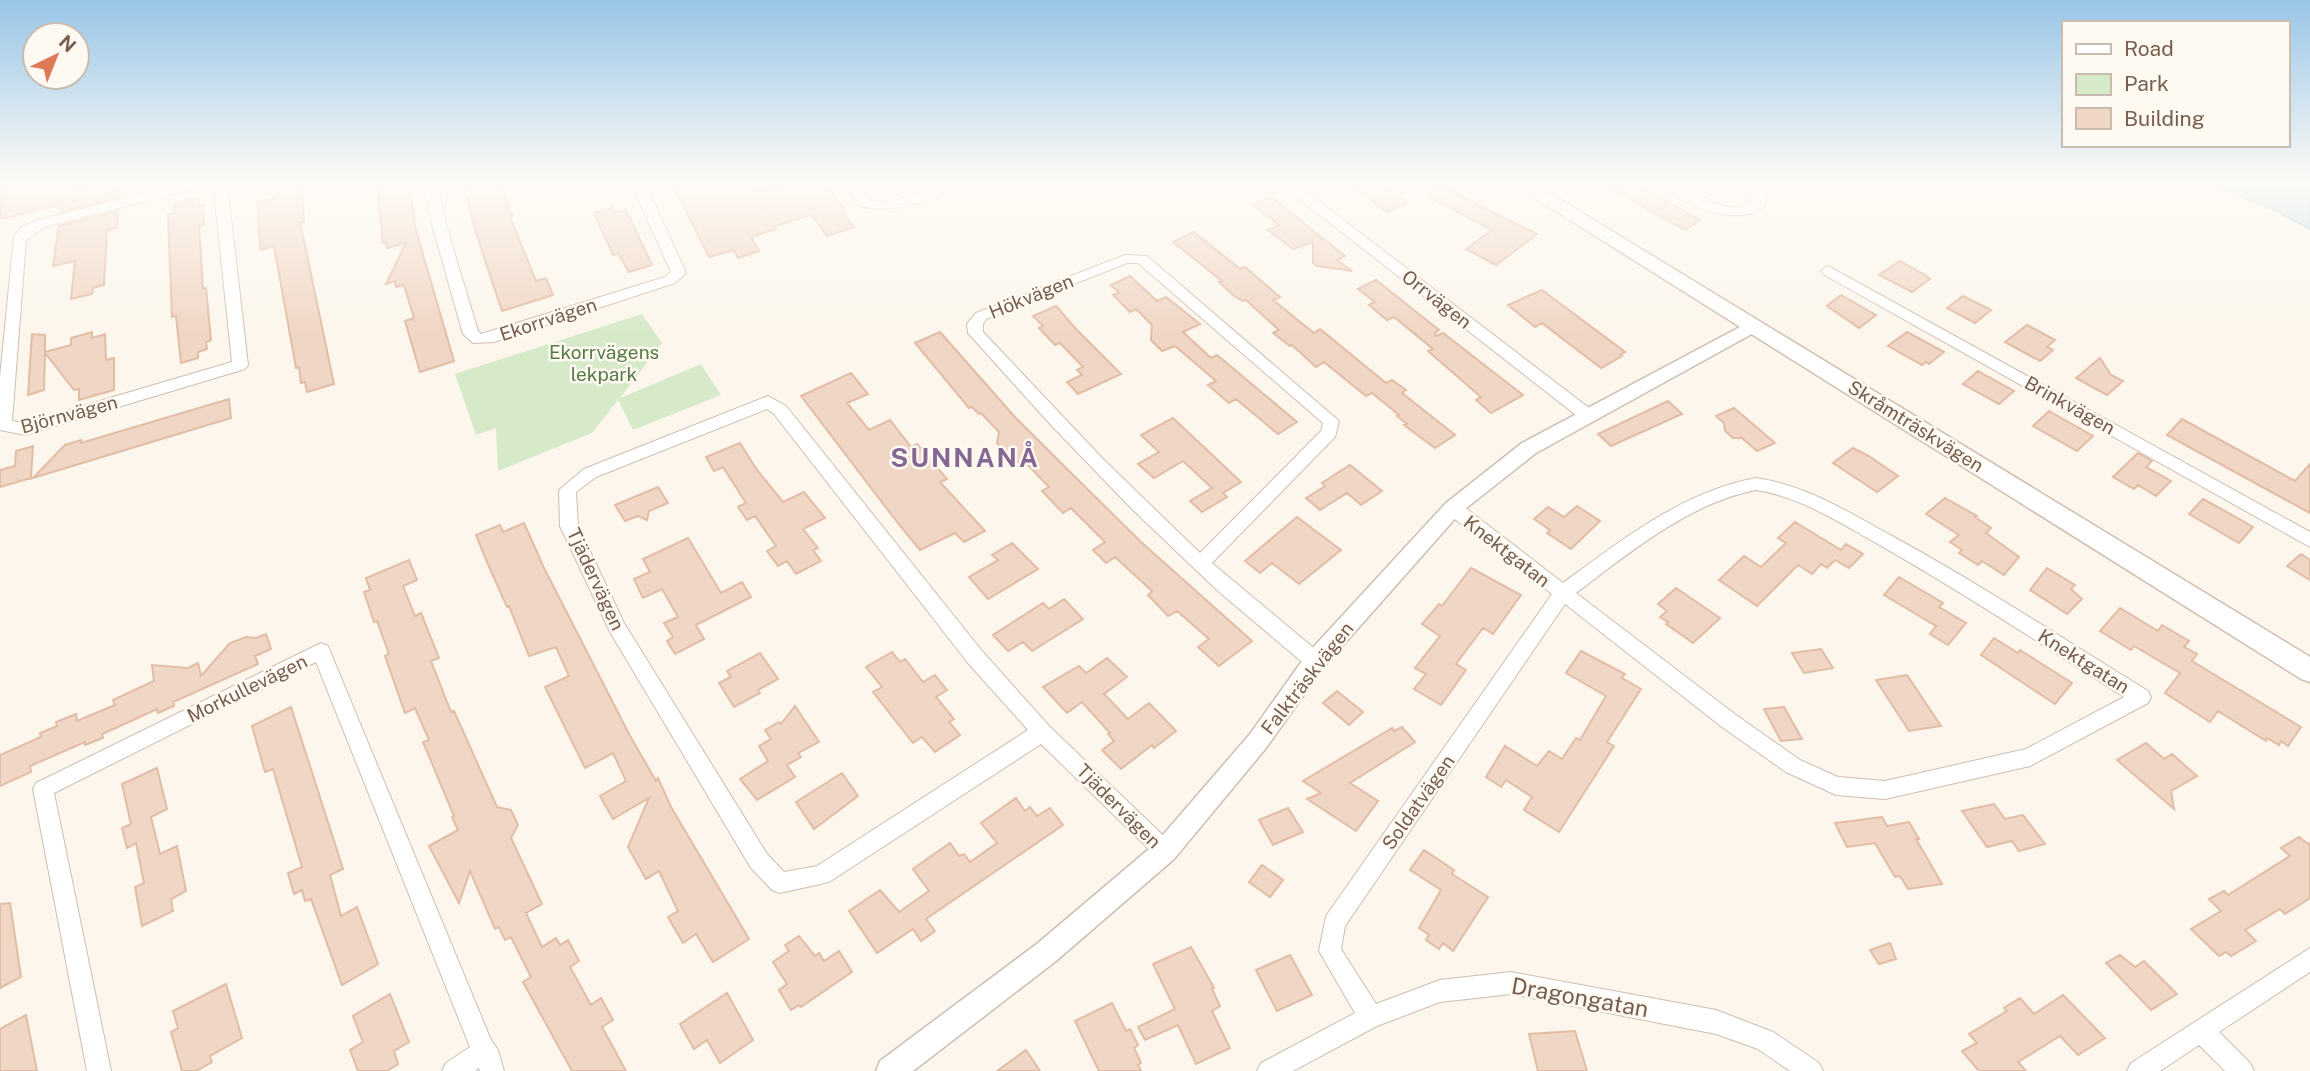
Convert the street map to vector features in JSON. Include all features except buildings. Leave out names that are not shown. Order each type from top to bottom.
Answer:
[{"type":"main road","name":"Skråmträskvägen","points":[[1601,233],[2310,671]]},
{"type":"street","name":"Björnvägen","points":[[24,233],[19,239],[4,425],[25,429],[240,365],[225,233]]},
{"type":"street","name":"Ekorrvägen","points":[[441,233],[471,334],[478,339],[489,338],[670,280],[679,273],[661,233]]},
{"type":"street","name":"Orrvägen","points":[[1351,233],[1587,415]]},
{"type":"street","name":"Hökvägen","points":[[1200,564],[1329,433],[1331,422],[1142,259],[1125,259],[981,316],[975,324],[976,333],[1062,428],[1200,564],[1315,661]]},
{"type":"street","name":"Brinkvägen","points":[[1828,271],[2310,540]]},
{"type":"street","name":"Falkträskvägen","points":[[890,1071],[1047,952],[1165,851],[1258,741],[1315,661],[1453,508],[1529,448],[1753,326]]},
{"type":"street","name":"Tjädervägen","points":[[1042,732],[821,875],[780,883],[759,861],[617,627],[569,526],[567,490],[590,473],[768,402],[780,410],[975,657],[1042,732],[1165,851]]},
{"type":"street","name":"Knektgatan","points":[[1453,508],[1562,594],[1793,766],[1836,786],[1885,790],[2031,757],[2141,697],[1942,572],[1820,504],[1783,488],[1756,484],[1730,489],[1621,549],[1562,594]]},
{"type":"street","name":"Soldatvägen","points":[[1371,1017],[1330,951],[1334,923],[1562,594]]},
{"type":"street","name":"Morkullevägen","points":[[99,1071],[43,789],[321,651],[489,1060],[454,1071]]},
{"type":"street","points":[[2139,1071],[2310,959]]},
{"type":"street","name":"Dragongatan","points":[[1269,1071],[1371,1017],[1440,991],[1511,983],[1716,1022],[1765,1040],[1811,1071]]},
{"type":"street","points":[[2200,1030],[2242,1071]]},
{"type":"green space","name":"Ekorrvägens lekpark","points":[[642,314],[662,343],[620,398],[701,364],[721,395],[633,430],[618,400],[592,433],[498,471],[496,428],[476,435],[455,374]]},
{"type":"district","name":"SUNNANÅ","points":[[965,457]]}]
